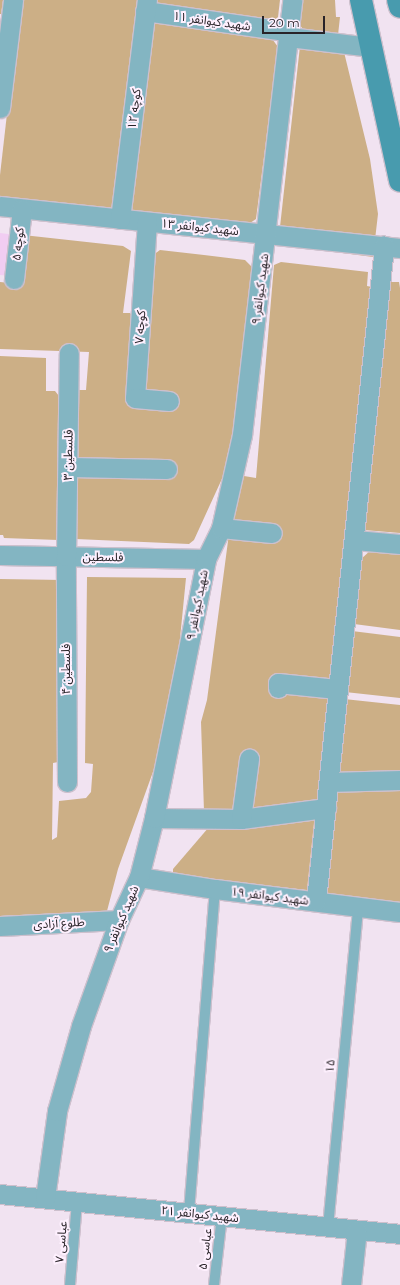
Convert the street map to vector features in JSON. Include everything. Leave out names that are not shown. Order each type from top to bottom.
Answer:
[{"type":"main road","points":[[361,0],[400,181]]},
{"type":"main road","points":[[398,0],[400,7]]},
{"type":"street","points":[[0,108],[13,0]]},
{"type":"street","name":"شهید کیوانفر ۹","points":[[45,1198],[57,1111],[81,1026],[118,920],[140,877],[154,818],[206,559],[221,528],[242,435],[267,234],[292,0]]},
{"type":"street","name":"شهید کیوانفر ۱۱","points":[[146,6],[284,31],[289,37],[371,47]]},
{"type":"street","name":"کوچه ۱۲","points":[[120,219],[146,6]]},
{"type":"street","name":"شهید کیوانفر ۱۳","points":[[0,206],[392,247]]},
{"type":"street","name":"کوچه ۵","points":[[14,279],[22,208]]},
{"type":"street","name":"کوچه ۷","points":[[147,222],[135,398],[169,401]]},
{"type":"street","points":[[316,901],[329,782],[337,689],[392,247]]},
{"type":"street","name":"فلسطین ۳","points":[[66,556],[69,467],[69,353]]},
{"type":"street","points":[[69,467],[167,469]]},
{"type":"street","points":[[221,528],[272,533]]},
{"type":"street","points":[[355,540],[400,544]]},
{"type":"street","name":"فلسطین","points":[[0,555],[206,559]]},
{"type":"street","name":"فلسطین ۴","points":[[66,556],[67,782]]},
{"type":"street","points":[[278,688],[278,683],[337,689]]},
{"type":"street","points":[[241,819],[249,759]]},
{"type":"street","points":[[329,782],[400,780]]},
{"type":"street","points":[[154,818],[241,819],[326,808]]},
{"type":"street","name":"شهید کیوانفر ۱۹","points":[[140,877],[214,889],[400,912]]},
{"type":"street","name":"طلوع آزادی","points":[[0,926],[118,920]]},
{"type":"street","name":"شهید کیوانفر ۲۱","points":[[0,1194],[400,1234]]},
{"type":"street","points":[[351,1285],[357,1230]]},
{"type":"lane","points":[[189,1212],[214,889]]},
{"type":"lane","name":"۱۵","points":[[328,1227],[358,907]]},
{"type":"lane","name":"عباسی ۷","points":[[70,1285],[78,1201]]},
{"type":"lane","name":"عباسی ۵","points":[[214,1285],[222,1216]]},
{"type":"shaded area","points":[[0,233],[16,235],[11,276],[0,275]]},
{"type":"building","points":[[0,0],[3,0],[1,14],[0,14]]},
{"type":"building","points":[[20,0],[138,0],[115,210],[0,196],[0,175]]},
{"type":"building","points":[[154,0],[280,0],[278,17],[270,24],[154,5]]},
{"type":"building","points":[[301,0],[335,0],[336,17],[340,17],[338,35],[303,29],[298,23]]},
{"type":"building","points":[[156,21],[270,36],[278,47],[256,219],[250,223],[130,212],[151,25]]},
{"type":"building","points":[[300,46],[344,52],[370,159],[378,214],[373,257],[312,249],[313,238],[279,236]]},
{"type":"building","points":[[23,235],[123,246],[131,251],[123,313],[130,313],[133,317],[140,394],[153,255],[160,250],[204,255],[245,260],[252,267],[231,459],[194,540],[189,544],[76,539],[75,394],[78,390],[86,390],[89,352],[0,349],[0,282],[10,283]]},
{"type":"building","points":[[281,262],[368,272],[367,286],[372,287],[318,799],[266,810],[204,811],[201,722],[207,700],[230,526],[244,476],[256,478],[274,265]]},
{"type":"building","points":[[390,282],[399,282],[400,288],[400,533],[364,530]]},
{"type":"building","points":[[0,356],[46,358],[46,391],[55,391],[59,396],[58,540],[4,538],[3,535],[0,535]]},
{"type":"building","points":[[372,549],[400,551],[400,630],[354,624],[360,560]]},
{"type":"building","points":[[87,577],[186,578],[172,719],[118,869],[107,911],[0,916],[0,579],[63,580],[58,762],[53,763],[52,840],[57,837],[59,801],[86,798],[91,792],[93,764],[85,763]]},
{"type":"building","points":[[352,631],[400,637],[400,698],[345,692]]},
{"type":"building","points":[[344,699],[400,705],[400,772],[339,774],[346,712],[342,711]]},
{"type":"building","points":[[400,786],[400,902],[326,894],[336,794],[343,788]]},
{"type":"building","points":[[315,813],[307,890],[173,875],[173,869],[209,827]]}]
